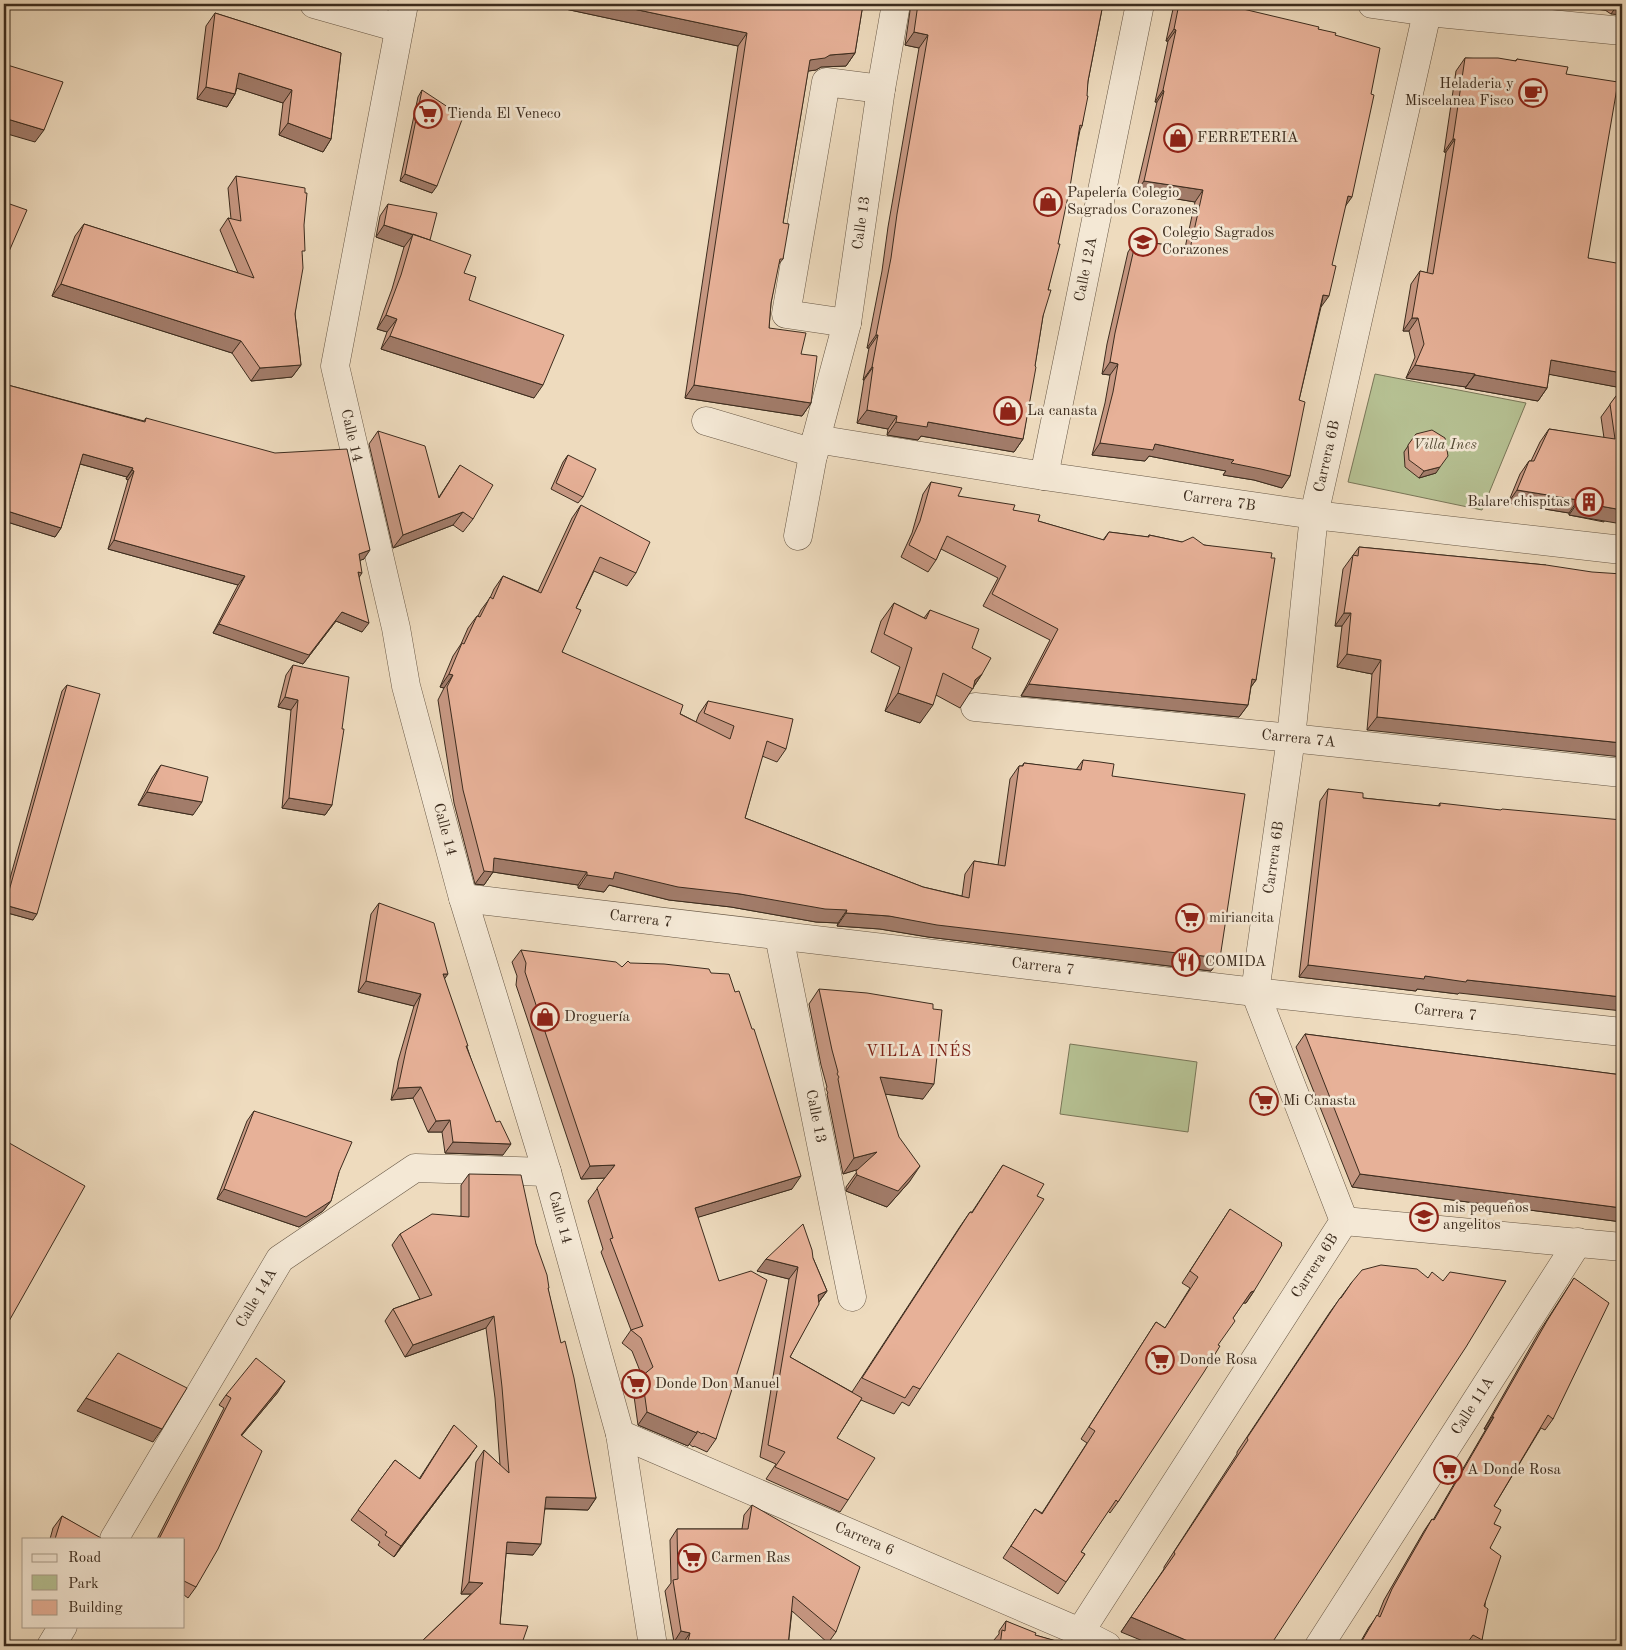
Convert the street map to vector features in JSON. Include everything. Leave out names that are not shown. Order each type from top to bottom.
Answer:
[{"type":"street","points":[[314,4],[402,16]]},
{"type":"street","name":"Calle 13","points":[[798,536],[815,446],[846,323],[896,4]]},
{"type":"street","name":"Calle 12A","points":[[1044,476],[1140,4]]},
{"type":"street","points":[[1372,4],[1429,8],[1622,31]]},
{"type":"street","name":"Carrera 6B","points":[[1080,1632],[1344,1221],[1255,992],[1291,738],[1314,515],[1429,8]]},
{"type":"street","name":"Calle 14","points":[[402,16],[335,366],[396,628],[406,686],[463,898],[547,1172],[620,1434],[653,1646]]},
{"type":"street","points":[[846,323],[786,314],[826,82],[882,89]]},
{"type":"street","name":"Carrera 7B","points":[[706,421],[815,446],[1044,476],[1314,515],[1622,550]]},
{"type":"street","name":"Carrera 7A","points":[[975,707],[1622,773]]},
{"type":"street","name":"Carrera 7","points":[[463,898],[1255,992],[1622,1032]]},
{"type":"street","name":"Calle 13","points":[[779,936],[852,1297]]},
{"type":"street","name":"Calle 14A","points":[[115,1538],[280,1259],[415,1168],[547,1172]]},
{"type":"street","points":[[1344,1221],[1622,1247]]},
{"type":"street","name":"Calle 11A","points":[[1319,1646],[1578,1242]]},
{"type":"street","name":"Carrera 6","points":[[620,1434],[1080,1632],[1107,1646]]},
{"type":"street","points":[[51,1646],[62,1628]]},
{"type":"green space","name":"Villa Ines","points":[[1375,374],[1526,403],[1482,510],[1348,482]]},
{"type":"green space","points":[[1070,1044],[1197,1062],[1188,1132],[1060,1114]]},
{"type":"building","points":[[610,4],[863,4],[855,53],[830,55],[825,58],[810,60],[783,223],[789,224],[783,259],[780,259],[771,303],[769,328],[806,333],[801,354],[817,356],[811,403],[694,385],[747,33]]},
{"type":"building","points":[[918,4],[1103,4],[1088,81],[1088,96],[1082,126],[1080,125],[1058,244],[1060,244],[1048,290],[1051,290],[1043,316],[1023,439],[928,422],[927,427],[896,422],[897,416],[867,410],[878,335],[876,335],[891,258],[928,35],[914,32]]},
{"type":"building","points":[[1179,4],[1222,4],[1319,27],[1318,29],[1336,33],[1335,35],[1380,48],[1371,94],[1374,95],[1352,197],[1348,196],[1332,265],[1336,266],[1329,296],[1323,295],[1299,400],[1305,402],[1290,476],[1231,463],[1234,460],[1155,444],[1153,450],[1100,443],[1118,364],[1110,362],[1115,333],[1136,240],[1190,249],[1203,190],[1144,181],[1164,91]]},
{"type":"building","points":[[215,13],[341,53],[331,139],[288,123],[292,90],[239,73],[235,94],[206,87]]},
{"type":"building","points":[[1465,58],[1498,58],[1516,61],[1517,59],[1568,67],[1566,74],[1618,82],[1588,258],[1622,264],[1622,373],[1551,360],[1547,388],[1415,365],[1424,344],[1418,318],[1412,318],[1420,271],[1433,274],[1455,139],[1453,139]]},
{"type":"building","points":[[4,64],[63,82],[44,130],[4,118]]},
{"type":"building","points":[[422,90],[463,117],[437,186],[405,174]]},
{"type":"building","points":[[236,176],[305,188],[305,193],[307,193],[304,225],[305,251],[302,251],[303,268],[295,314],[301,365],[260,368],[241,341],[61,284],[84,224],[254,278],[228,218],[241,221]]},
{"type":"building","points":[[4,202],[27,210],[4,263]]},
{"type":"building","points":[[388,204],[437,213],[430,240],[384,225]]},
{"type":"building","points":[[413,234],[471,255],[464,273],[476,277],[469,300],[564,335],[543,385],[390,336],[397,319],[386,315],[401,275]]},
{"type":"building","points":[[4,384],[145,422],[146,418],[275,453],[347,449],[370,550],[359,554],[362,573],[358,572],[369,623],[342,612],[309,655],[219,624],[245,576],[114,540],[134,471],[132,470],[133,468],[83,454],[61,528],[4,510]]},
{"type":"building","points":[[1622,388],[1622,510],[1578,502],[1578,500],[1517,490],[1529,461],[1534,461],[1549,429],[1615,439],[1610,404]]},
{"type":"building","points":[[1432,430],[1445,438],[1448,456],[1440,467],[1424,471],[1409,460],[1408,445],[1416,434]]},
{"type":"building","points":[[378,431],[425,446],[439,498],[460,465],[493,485],[473,519],[463,512],[403,535]]},
{"type":"building","points":[[568,455],[596,469],[583,497],[556,483]]},
{"type":"building","points":[[931,482],[962,488],[958,496],[1015,505],[1013,510],[1040,515],[1038,521],[1104,540],[1109,532],[1149,537],[1149,535],[1182,542],[1193,537],[1204,545],[1272,553],[1271,558],[1275,558],[1256,680],[1252,679],[1248,705],[1029,684],[1058,629],[992,594],[1006,566],[947,536],[936,560],[909,545],[920,521]]},
{"type":"building","points":[[581,505],[650,542],[636,573],[600,557],[576,608],[581,610],[562,652],[683,705],[680,714],[730,739],[734,726],[704,713],[708,701],[793,719],[786,749],[767,741],[745,818],[923,887],[969,898],[974,861],[1005,866],[1019,766],[1023,766],[1024,763],[1081,770],[1083,760],[1100,762],[1114,764],[1112,776],[1245,794],[1220,958],[937,925],[889,916],[846,913],[847,910],[825,909],[740,894],[678,887],[615,872],[613,879],[587,875],[587,872],[494,858],[493,872],[484,871],[463,790],[447,687],[453,675],[449,674],[462,643],[464,644],[477,616],[480,617],[490,597],[493,599],[503,576],[541,593]]},
{"type":"building","points":[[1359,547],[1622,574],[1622,743],[1377,717],[1381,660],[1347,654],[1351,613],[1344,613],[1353,555],[1358,556]]},
{"type":"building","points":[[894,603],[926,619],[930,610],[979,629],[972,648],[991,658],[982,674],[975,680],[973,689],[943,673],[933,705],[898,693],[912,648],[884,634]]},
{"type":"building","points":[[293,665],[349,677],[342,729],[344,729],[332,805],[289,798],[298,700],[285,697]]},
{"type":"building","points":[[67,685],[100,694],[37,914],[5,905]]},
{"type":"building","points":[[161,765],[208,777],[202,802],[147,792]]},
{"type":"building","points":[[1328,789],[1363,793],[1363,798],[1440,806],[1440,803],[1622,820],[1622,997],[1467,980],[1466,982],[1425,976],[1424,979],[1308,965]]},
{"type":"building","points":[[379,903],[434,923],[448,974],[443,974],[468,1046],[466,1046],[496,1122],[500,1121],[511,1144],[453,1142],[450,1120],[436,1121],[421,1087],[398,1088],[421,994],[366,981]]},
{"type":"building","points":[[521,950],[616,962],[622,967],[628,961],[630,963],[664,964],[709,969],[711,973],[729,974],[735,992],[739,991],[752,1029],[754,1029],[801,1176],[695,1208],[719,1281],[751,1271],[767,1280],[716,1439],[647,1412],[642,1376],[653,1367],[641,1338],[631,1330],[643,1326],[610,1239],[613,1238],[597,1188],[615,1165],[590,1166],[525,972],[526,963]]},
{"type":"building","points":[[819,989],[867,993],[933,1004],[933,1009],[942,1010],[934,1084],[880,1077],[899,1137],[920,1166],[898,1191],[857,1175],[856,1171],[877,1152],[854,1158],[838,1072]]},
{"type":"building","points":[[1305,1034],[1622,1075],[1622,1208],[1360,1174]]},
{"type":"building","points":[[254,1111],[352,1142],[339,1172],[331,1201],[306,1217],[224,1189]]},
{"type":"building","points":[[4,1140],[85,1186],[4,1330]]},
{"type":"building","points":[[1003,1165],[1044,1184],[1037,1196],[1044,1199],[920,1389],[913,1386],[905,1398],[862,1378],[970,1212],[972,1213]]},
{"type":"building","points":[[469,1174],[521,1175],[536,1244],[547,1275],[548,1288],[561,1343],[565,1341],[574,1378],[596,1498],[546,1497],[541,1544],[507,1542],[500,1624],[528,1626],[521,1646],[425,1646],[419,1644],[483,1583],[469,1582],[484,1450],[509,1473],[494,1316],[413,1345],[393,1309],[432,1295],[400,1234],[432,1214],[469,1217]]},
{"type":"building","points":[[1230,1209],[1282,1243],[1282,1245],[1254,1291],[1251,1292],[1233,1318],[1235,1321],[1218,1345],[1220,1346],[1204,1372],[1118,1502],[1116,1500],[1081,1552],[1085,1554],[1066,1582],[1011,1546],[1035,1509],[1042,1514],[1095,1431],[1089,1427],[1156,1322],[1165,1328],[1198,1277],[1190,1271]]},
{"type":"building","points":[[803,1224],[813,1258],[827,1291],[818,1295],[819,1304],[790,1357],[862,1398],[837,1438],[875,1458],[848,1500],[775,1467],[785,1452],[768,1445],[798,1267],[766,1259]]},
{"type":"building","points":[[1381,1265],[1417,1269],[1428,1278],[1432,1272],[1443,1281],[1450,1272],[1506,1281],[1466,1347],[1270,1646],[1200,1646],[1131,1617],[1175,1554],[1174,1552],[1248,1440],[1247,1438],[1340,1298],[1362,1270]]},
{"type":"building","points":[[1574,1278],[1609,1303],[1553,1419],[1548,1415],[1494,1506],[1501,1510],[1494,1524],[1501,1527],[1490,1548],[1501,1556],[1484,1606],[1488,1609],[1482,1640],[1473,1635],[1465,1646],[1359,1646],[1377,1615],[1380,1617],[1392,1589],[1432,1519],[1434,1520],[1547,1321]]},
{"type":"building","points":[[118,1353],[187,1388],[162,1429],[86,1398]]},
{"type":"building","points":[[256,1358],[285,1381],[241,1435],[262,1451],[218,1549],[196,1587],[185,1582],[185,1538],[160,1538],[231,1398],[226,1395]]},
{"type":"building","points":[[454,1425],[477,1446],[401,1546],[385,1535],[387,1532],[358,1510],[395,1460],[420,1479]]},
{"type":"building","points":[[752,1505],[860,1567],[836,1632],[793,1596],[788,1646],[777,1646],[759,1642],[760,1646],[689,1646],[691,1642],[688,1641],[690,1633],[681,1631],[673,1580],[678,1579],[677,1529],[748,1529]]},
{"type":"building","points":[[62,1516],[101,1538],[55,1538]]},
{"type":"building","points":[[1006,1621],[1036,1633],[1035,1635],[1072,1646],[1000,1646],[1002,1630],[1005,1631]]},
{"type":"building","points":[[87,1642],[96,1646],[84,1646]]},
{"type":"place","name":"Heladeria y Miscelanea Fisco","points":[[1533,93]]},
{"type":"place","name":"Tienda El Veneco","points":[[428,114]]},
{"type":"place","name":"FERRETERIA","points":[[1178,138]]},
{"type":"place","name":"Papelería Colegio Sagrados Corazones","points":[[1048,202]]},
{"type":"place","name":"Colegio Sagrados Corazones","points":[[1143,242]]},
{"type":"place","name":"La canasta","points":[[1008,411]]},
{"type":"place","name":"Balare chispitas","points":[[1589,502]]},
{"type":"place","name":"miriancita","points":[[1190,918]]},
{"type":"place","name":"COMIDA","points":[[1186,962]]},
{"type":"place","name":"Droguería","points":[[545,1017]]},
{"type":"place","name":"Mi Canasta","points":[[1264,1101]]},
{"type":"place","name":"mis pequeños angelitos","points":[[1424,1217]]},
{"type":"place","name":"Donde Rosa","points":[[1160,1360]]},
{"type":"place","name":"Donde Don Manuel","points":[[636,1384]]},
{"type":"place","name":"A Donde Rosa","points":[[1448,1470]]},
{"type":"place","name":"Carmen Ras","points":[[692,1558]]},
{"type":"district","name":"VILLA INÉS","points":[[919,1052]]}]
